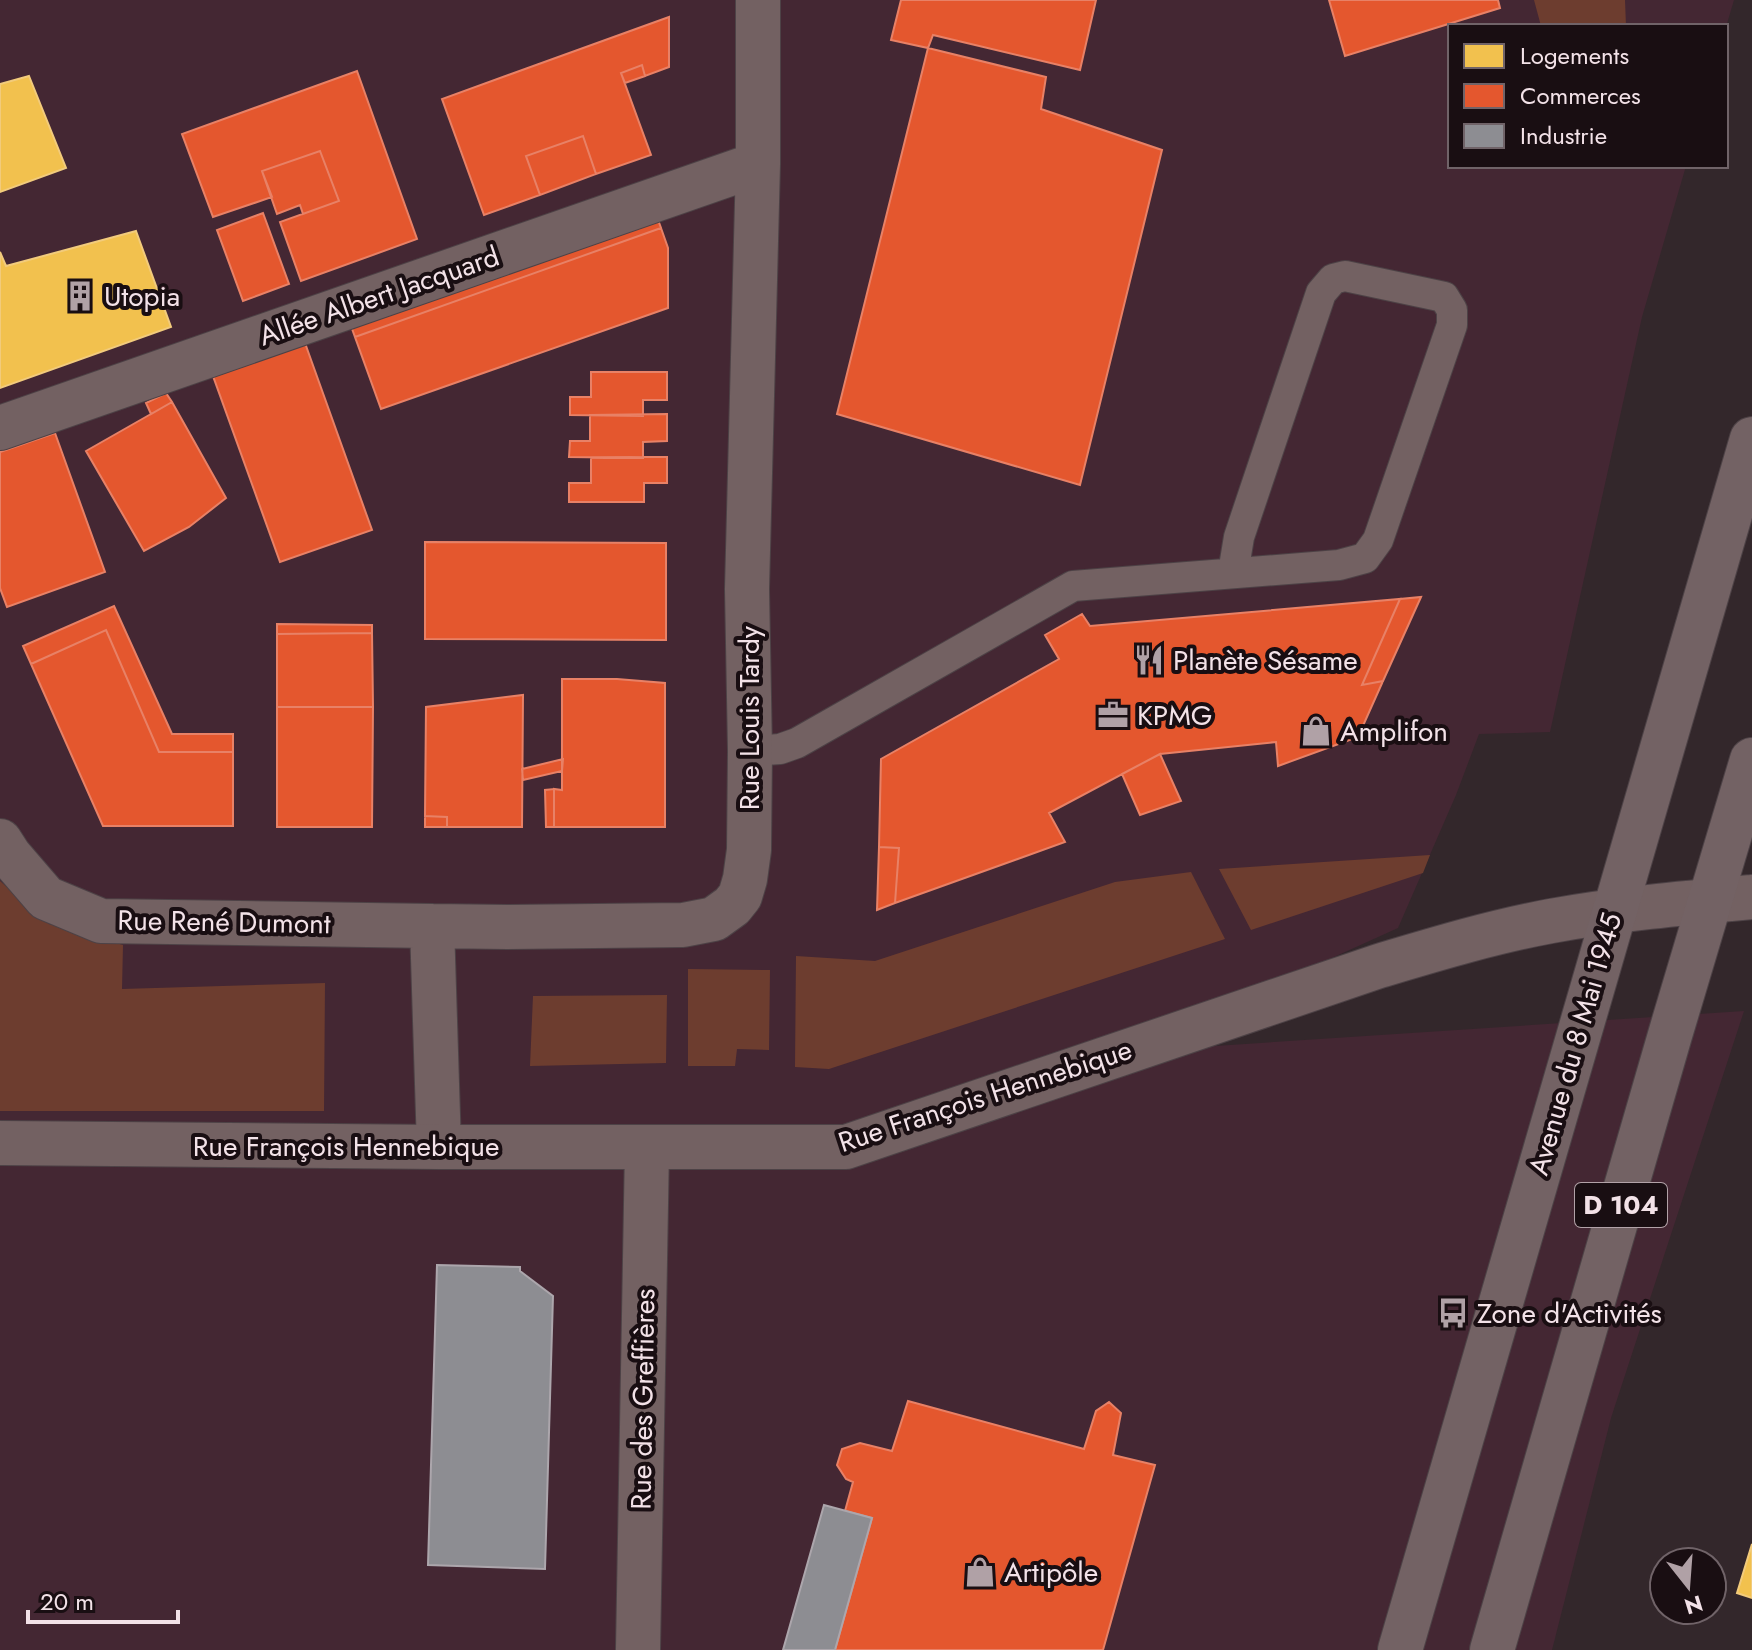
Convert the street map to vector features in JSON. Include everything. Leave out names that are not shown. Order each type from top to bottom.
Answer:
[{"type":"main road","name":"Avenue du 8 Mai 1945","points":[[1400,1650],[1752,439]]},
{"type":"main road","name":"D 104","points":[[1492,1650],[1731,899],[1752,760]]},
{"type":"street","name":"Rue Louis Tardy","points":[[432,926],[683,925],[714,919],[740,896],[749,850],[747,589],[758,164],[758,0]]},
{"type":"street","name":"Allée Albert Jacquard","points":[[0,428],[758,164]]},
{"type":"street","name":"Rue René Dumont","points":[[0,841],[46,898],[101,921],[432,926]]},
{"type":"street","name":"Rue François Hennebique","points":[[0,1143],[846,1147],[1379,966],[1499,932],[1614,911],[1731,899]]},
{"type":"street","points":[[432,926],[439,1147]]},
{"type":"street","name":"Rue des Greffières","points":[[638,1650],[647,1148]]},
{"type":"lane","points":[[750,751],[780,749],[797,743],[1073,586],[1339,565],[1365,558],[1378,540],[1452,325],[1452,310],[1444,297],[1345,276],[1333,279],[1321,293],[1239,537],[1233,573]]},
{"type":"shaded area","points":[[0,0],[1734,0],[1727,24],[1448,24],[1448,168],[1685,168],[1642,317],[1550,732],[1479,734],[1398,928],[1124,1052],[1744,1011],[1611,1418],[1552,1650],[0,1650]]},
{"type":"shaded area","points":[[1534,0],[1625,0],[1626,24],[1540,24]]},
{"type":"shaded area","points":[[1430,855],[1423,873],[1251,930],[1219,869]]},
{"type":"shaded area","points":[[1191,872],[1225,939],[829,1069],[795,1067],[796,956],[875,961],[1115,882]]},
{"type":"shaded area","points":[[0,881],[49,924],[123,945],[122,989],[325,983],[324,1111],[0,1111]]},
{"type":"shaded area","points":[[688,969],[770,970],[769,1050],[737,1049],[735,1066],[688,1066]]},
{"type":"shaded area","points":[[667,995],[666,1063],[530,1066],[533,996]]},
{"type":"building: Logements","points":[[29,76],[66,168],[0,192],[0,84]]},
{"type":"building: Logements","name":"Utopia","points":[[136,231],[171,327],[0,388],[0,252],[6,266]]},
{"type":"building: Logements","points":[[1752,1544],[1752,1598],[1737,1593]]},
{"type":"building: Commerces","points":[[901,0],[1096,0],[1080,70],[933,35],[928,48],[891,40]]},
{"type":"building: Commerces","points":[[1329,0],[1498,0],[1500,8],[1345,56]]},
{"type":"building: Commerces","points":[[669,17],[669,67],[645,76],[642,65],[621,73],[651,155],[596,174],[583,136],[526,156],[540,195],[484,215],[442,99]]},
{"type":"building: Commerces","points":[[928,48],[1046,77],[1041,109],[1162,150],[1080,485],[837,414]]},
{"type":"building: Commerces","points":[[642,65],[645,76],[625,83],[621,73]]},
{"type":"building: Commerces","points":[[357,71],[417,239],[301,281],[280,222],[339,201],[320,151],[262,171],[272,197],[213,217],[182,134]]},
{"type":"building: Commerces","points":[[583,136],[596,174],[540,195],[526,156]]},
{"type":"building: Commerces","points":[[320,151],[339,201],[303,214],[300,205],[277,214],[262,171]]},
{"type":"building: Commerces","points":[[263,213],[289,284],[243,301],[217,230]]},
{"type":"building: Commerces","points":[[657,217],[661,228],[355,337],[351,326]]},
{"type":"building: Commerces","points":[[661,228],[668,248],[668,308],[381,409],[355,337]]},
{"type":"building: Commerces","points":[[305,343],[372,530],[280,562],[213,376]]},
{"type":"building: Commerces","points":[[591,372],[667,372],[667,400],[643,400],[643,416],[570,415],[570,397],[591,397]]},
{"type":"building: Commerces","points":[[166,393],[172,402],[151,414],[146,403]]},
{"type":"building: Commerces","points":[[172,402],[226,498],[189,527],[144,551],[86,451]]},
{"type":"building: Commerces","points":[[667,414],[667,441],[643,442],[643,458],[569,457],[570,441],[590,441],[590,415]]},
{"type":"building: Commerces","points":[[55,433],[105,572],[7,607],[0,588],[0,452]]},
{"type":"building: Commerces","points":[[667,457],[667,483],[644,483],[644,502],[569,502],[569,483],[591,483],[591,458]]},
{"type":"building: Commerces","points":[[425,542],[666,543],[666,640],[425,639]]},
{"type":"building: Commerces","points":[[1421,597],[1383,681],[1362,685],[1400,599]]},
{"type":"building: Commerces","points":[[1400,599],[1362,685],[1383,681],[1358,737],[1278,766],[1276,742],[1160,754],[1049,813],[1065,842],[895,903],[899,848],[879,847],[881,759],[1059,659],[1045,635],[1082,614],[1090,626]]},
{"type":"building: Commerces","points":[[114,606],[172,734],[233,734],[233,752],[159,752],[106,630],[31,664],[23,646]]},
{"type":"building: Commerces","points":[[277,624],[372,625],[372,633],[277,634]]},
{"type":"building: Commerces","points":[[106,630],[159,752],[233,752],[233,826],[103,826],[31,664]]},
{"type":"building: Commerces","points":[[372,633],[373,707],[277,707],[277,634]]},
{"type":"building: Commerces","points":[[562,679],[665,683],[665,827],[554,827],[554,789],[562,790]]},
{"type":"building: Commerces","points":[[523,695],[522,827],[447,827],[447,817],[425,816],[426,707]]},
{"type":"building: Commerces","points":[[277,707],[373,707],[372,827],[277,827]]},
{"type":"building: Commerces","points":[[1160,754],[1181,801],[1140,815],[1122,774]]},
{"type":"building: Commerces","points":[[563,759],[562,771],[523,780],[522,769]]},
{"type":"building: Commerces","points":[[554,789],[554,827],[546,827],[545,790]]},
{"type":"building: Commerces","points":[[425,816],[447,817],[447,827],[425,827]]},
{"type":"building: Commerces","points":[[879,847],[899,848],[895,903],[877,910]]},
{"type":"building: Commerces","points":[[908,1401],[1084,1449],[1096,1411],[1109,1402],[1121,1413],[1113,1455],[1155,1465],[1103,1650],[835,1650],[872,1518],[845,1511],[853,1482],[846,1479],[837,1465],[842,1449],[860,1443],[892,1451]]},
{"type":"building: Industrie","points":[[437,1265],[520,1267],[520,1271],[553,1296],[545,1569],[428,1565]]},
{"type":"building: Industrie","points":[[824,1505],[872,1518],[835,1650],[783,1650]]},
{"type":"place","name":"Utopia","points":[[80,296]]},
{"type":"place","name":"Planète Sésame","points":[[1149,660]]},
{"type":"place","name":"KPMG","points":[[1113,715]]},
{"type":"place","name":"Amplifon","points":[[1316,731]]},
{"type":"place","name":"Zone d'Activités","points":[[1453,1313]]},
{"type":"place","name":"Artipôle","points":[[980,1572]]}]
